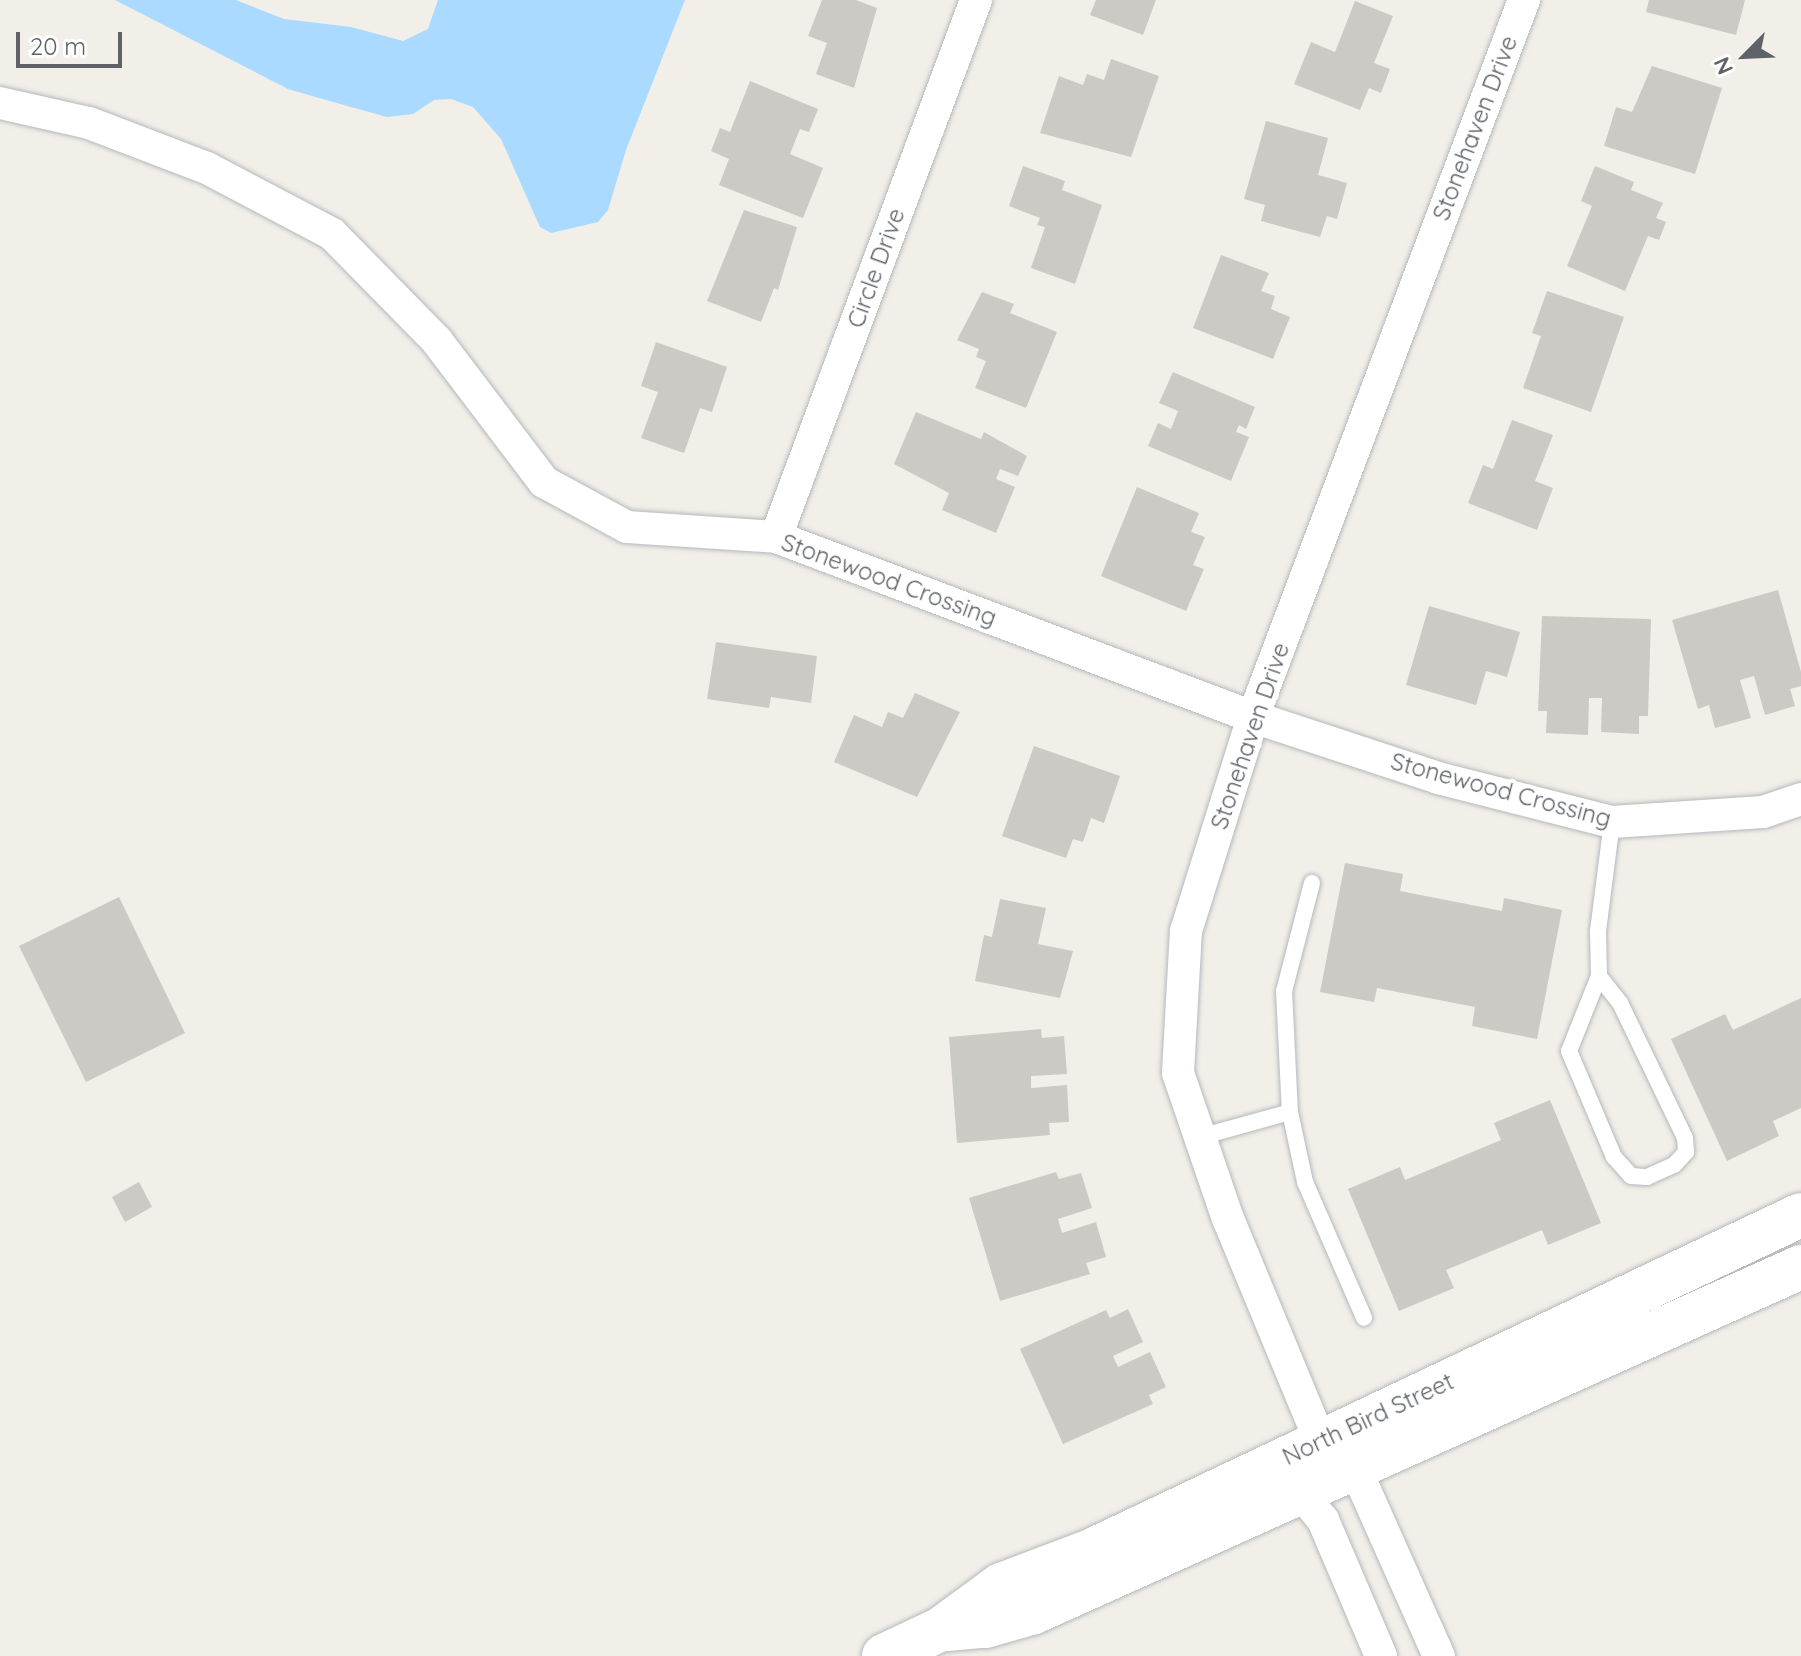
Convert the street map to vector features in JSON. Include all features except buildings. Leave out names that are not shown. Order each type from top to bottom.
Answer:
[{"type":"street","name":"Circle Drive","points":[[776,537],[976,0]]},
{"type":"street","name":"Stonehaven Drive","points":[[1439,1656],[1328,1472],[1178,1073],[1186,931],[1253,717],[1524,0]]},
{"type":"street","name":"Stonewood Crossing","points":[[0,103],[89,123],[207,168],[332,234],[437,341],[544,482],[627,527],[776,537],[1253,717],[1438,778],[1612,822],[1763,812],[1801,799]]},
{"type":"street","name":"North Bird Street","points":[[1328,1472],[1801,1215]]},
{"type":"street","name":"North Bird Street","points":[[884,1656],[941,1629],[1001,1585],[1091,1551],[1328,1472],[1801,1267]]},
{"type":"street","name":"Stonehaven Drive","points":[[1328,1472],[1323,1520],[1381,1656]]},
{"type":"lane","points":[[1599,976],[1620,1003],[1685,1138],[1686,1152],[1674,1165],[1647,1177],[1631,1176],[1614,1157],[1569,1051],[1599,976],[1598,931],[1612,822]]},
{"type":"lane","points":[[1312,883],[1284,991],[1290,1112],[1305,1182],[1364,1318]]},
{"type":"lane","points":[[1200,1137],[1290,1112]]},
{"type":"water","points":[[115,0],[236,0],[284,19],[351,27],[403,41],[428,29],[438,0],[685,0],[626,150],[608,210],[598,222],[551,233],[540,227],[501,139],[473,107],[451,99],[434,100],[413,114],[387,117],[288,89]]}]
